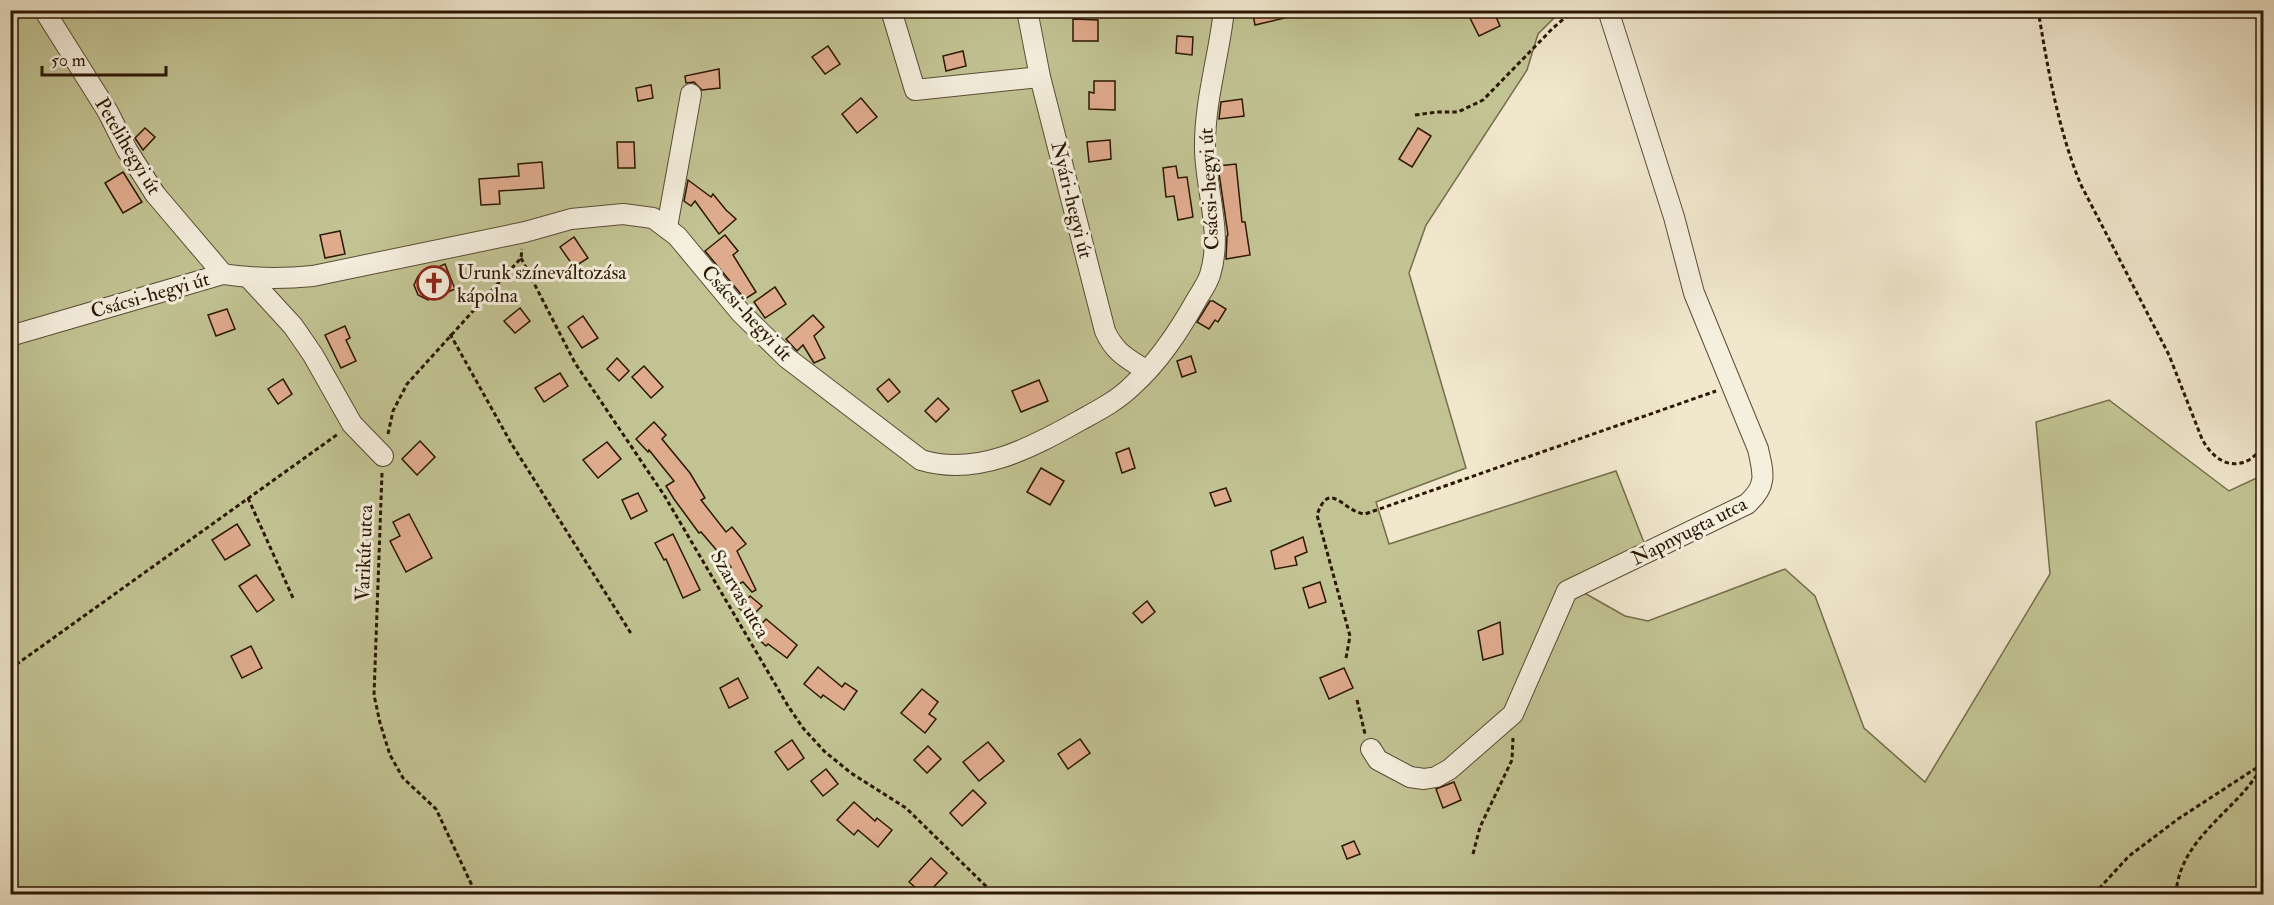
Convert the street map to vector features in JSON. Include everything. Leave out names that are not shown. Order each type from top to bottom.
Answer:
[{"type":"street","name":"Petelihegyi út","points":[[44,10],[108,112],[127,150],[155,194],[223,274]]},
{"type":"street","points":[[891,10],[915,90],[1040,76]]},
{"type":"street","name":"Nyári-hegyi út","points":[[1027,10],[1040,76],[1106,331],[1117,352],[1147,371]]},
{"type":"street","name":"Csácsi-hegyi út","points":[[10,336],[223,274],[282,279],[313,276],[525,232],[571,219],[623,214],[654,218],[667,227],[741,313],[787,358],[921,460],[939,466],[959,466],[1012,455],[1040,443],[1111,403],[1131,387],[1147,371],[1179,329],[1209,277],[1215,252],[1215,229],[1205,152],[1206,111],[1224,10]]},
{"type":"street","name":"Napnyugta utca","points":[[1371,749],[1378,760],[1410,777],[1424,779],[1436,777],[1450,769],[1513,714],[1567,591],[1747,504],[1758,494],[1761,486],[1762,468],[1758,449],[1694,294],[1674,217],[1608,10]]},
{"type":"street","points":[[667,227],[691,94]]},
{"type":"street","points":[[249,278],[293,326],[313,355],[352,424],[383,456]]},
{"type":"path","points":[[1415,115],[1437,111],[1458,112],[1483,100],[1553,28],[1575,10]]},
{"type":"path","points":[[2038,10],[2069,157],[2081,185],[2169,355],[2202,439],[2209,451],[2221,461],[2235,463],[2249,460],[2264,447]]},
{"type":"path","points":[[520,258],[525,232]]},
{"type":"path","name":"Varikút utca","points":[[476,894],[436,809],[403,778],[390,755],[374,695],[383,456],[393,411],[407,384],[520,258]]},
{"type":"path","name":"Szarvas utca","points":[[520,258],[574,363],[664,495],[803,728],[824,751],[851,773],[906,808],[994,894]]},
{"type":"path","points":[[450,334],[511,443],[632,635]]},
{"type":"path","points":[[1346,658],[1350,636],[1317,516],[1321,504],[1327,499],[1335,498],[1357,513],[1365,514],[1714,392],[1731,382]]},
{"type":"path","points":[[10,669],[352,424]]},
{"type":"path","points":[[248,498],[293,598]]},
{"type":"path","points":[[1357,700],[1362,727],[1371,749]]},
{"type":"path","points":[[1473,854],[1479,827],[1512,760],[1513,714]]},
{"type":"path","points":[[2094,894],[2129,856],[2178,819],[2264,764]]},
{"type":"path","points":[[2176,894],[2176,885],[2189,852],[2213,822],[2247,788],[2264,764]]},
{"type":"green space","points":[[10,11],[1561,11],[1538,34],[1527,70],[1426,225],[1409,273],[1466,468],[1376,502],[1389,544],[1616,471],[1645,545],[1565,582],[1625,616],[1648,621],[1785,569],[1815,596],[1864,728],[1925,782],[2050,574],[2036,422],[2109,400],[2229,491],[2263,475],[2263,894],[11,894]]},
{"type":"building","points":[[1252,10],[1292,10],[1293,16],[1255,25]]},
{"type":"building","points":[[1486,10],[1493,10],[1500,26],[1479,36],[1470,18]]},
{"type":"building","points":[[1073,19],[1098,20],[1098,41],[1073,41]]},
{"type":"building","points":[[1177,36],[1193,37],[1192,55],[1176,53]]},
{"type":"building","points":[[828,46],[840,64],[825,74],[812,57]]},
{"type":"building","points":[[963,51],[966,66],[946,71],[943,56]]},
{"type":"building","points":[[719,69],[720,88],[702,90],[694,82],[686,83],[685,76]]},
{"type":"building","points":[[1094,81],[1115,81],[1115,110],[1089,109],[1089,92],[1094,93]]},
{"type":"building","points":[[651,85],[653,98],[638,101],[636,88]]},
{"type":"building","points":[[861,98],[877,117],[857,133],[842,114]]},
{"type":"building","points":[[1242,99],[1244,116],[1219,119],[1221,102]]},
{"type":"building","points":[[145,128],[155,137],[143,150],[135,138]]},
{"type":"building","points":[[1418,128],[1431,136],[1412,167],[1399,159]]},
{"type":"building","points":[[1110,140],[1111,159],[1089,162],[1087,142]]},
{"type":"building","points":[[617,142],[634,142],[635,168],[618,168]]},
{"type":"building","points":[[542,162],[544,188],[499,191],[500,204],[481,205],[479,179],[519,176],[518,164]]},
{"type":"building","points":[[1236,164],[1242,222],[1245,222],[1250,255],[1226,259],[1228,235],[1218,166]]},
{"type":"building","points":[[1176,166],[1178,178],[1187,177],[1193,217],[1178,220],[1174,196],[1166,197],[1163,168]]},
{"type":"building","points":[[123,172],[142,202],[123,213],[105,183]]},
{"type":"building","points":[[688,180],[711,197],[713,194],[736,219],[719,234],[695,201],[691,206],[684,201]]},
{"type":"building","points":[[340,231],[345,254],[325,258],[320,235]]},
{"type":"building","points":[[725,235],[738,251],[733,255],[756,292],[745,299],[705,251]]},
{"type":"building","points":[[574,237],[588,258],[574,267],[560,247]]},
{"type":"building","name":"Urunk színeváltozása kápolna","points":[[445,264],[455,289],[428,300],[418,295],[414,285],[418,276]]},
{"type":"building","points":[[775,287],[786,304],[765,318],[754,302]]},
{"type":"building","points":[[1210,301],[1226,309],[1218,322],[1215,320],[1209,329],[1197,322]]},
{"type":"building","points":[[520,308],[530,321],[515,333],[504,321]]},
{"type":"building","points":[[227,309],[235,329],[216,336],[208,315]]},
{"type":"building","points":[[813,315],[824,327],[814,336],[825,358],[814,363],[803,345],[797,351],[786,339]]},
{"type":"building","points":[[583,316],[598,338],[582,348],[568,327]]},
{"type":"building","points":[[345,326],[350,338],[346,340],[356,361],[341,368],[325,335]]},
{"type":"building","points":[[1191,356],[1196,372],[1182,377],[1177,361]]},
{"type":"building","points":[[617,358],[629,371],[619,381],[607,369]]},
{"type":"building","points":[[644,366],[663,387],[651,398],[632,377]]},
{"type":"building","points":[[560,373],[568,386],[544,402],[535,388]]},
{"type":"building","points":[[283,379],[292,394],[278,404],[268,389]]},
{"type":"building","points":[[889,379],[900,392],[888,402],[877,389]]},
{"type":"building","points":[[1039,380],[1048,401],[1021,412],[1012,391]]},
{"type":"building","points":[[938,398],[949,409],[936,422],[925,411]]},
{"type":"building","points":[[654,422],[666,435],[662,439],[690,473],[705,498],[701,500],[726,532],[732,527],[746,544],[737,551],[756,590],[752,592],[743,582],[728,589],[720,572],[731,567],[701,532],[699,533],[674,499],[666,486],[674,481],[649,450],[648,452],[636,439]]},
{"type":"building","points":[[420,441],[435,457],[417,475],[402,459]]},
{"type":"building","points":[[607,442],[621,459],[598,478],[583,460]]},
{"type":"building","points":[[1129,448],[1135,468],[1122,473],[1116,453]]},
{"type":"building","points":[[1041,468],[1064,481],[1050,505],[1027,492]]},
{"type":"building","points":[[1226,488],[1231,501],[1215,506],[1210,493]]},
{"type":"building","points":[[638,493],[647,511],[631,519],[622,500]]},
{"type":"building","points":[[409,514],[432,558],[406,572],[390,541],[400,536],[393,522]]},
{"type":"building","points":[[237,524],[250,545],[225,560],[212,540]]},
{"type":"building","points":[[673,534],[700,590],[683,598],[666,559],[664,560],[655,543]]},
{"type":"building","points":[[1303,537],[1307,552],[1295,557],[1297,565],[1275,569],[1271,551]]},
{"type":"building","points":[[256,575],[274,600],[257,612],[239,586]]},
{"type":"building","points":[[1320,582],[1326,602],[1309,608],[1303,588]]},
{"type":"building","points":[[750,596],[762,606],[750,618],[739,608]]},
{"type":"building","points":[[1147,601],[1155,612],[1142,623],[1133,613]]},
{"type":"building","points":[[766,619],[797,645],[787,658],[768,644],[766,646],[753,634]]},
{"type":"building","points":[[1500,622],[1503,654],[1483,660],[1478,631]]},
{"type":"building","points":[[251,646],[262,668],[242,678],[231,656]]},
{"type":"building","points":[[818,667],[842,687],[845,683],[857,691],[844,710],[823,695],[821,698],[804,684]]},
{"type":"building","points":[[1344,668],[1353,688],[1329,699],[1320,678]]},
{"type":"building","points":[[738,678],[748,698],[729,708],[720,688]]},
{"type":"building","points":[[922,689],[938,702],[929,714],[936,719],[925,733],[901,713]]},
{"type":"building","points":[[1080,739],[1090,753],[1068,769],[1058,754]]},
{"type":"building","points":[[792,740],[804,758],[788,770],[775,752]]},
{"type":"building","points":[[988,742],[1004,761],[979,781],[963,762]]},
{"type":"building","points":[[928,746],[941,759],[927,773],[914,760]]},
{"type":"building","points":[[826,769],[838,784],[823,796],[811,781]]},
{"type":"building","points":[[1454,782],[1461,800],[1443,808],[1436,789]]},
{"type":"building","points":[[973,790],[986,803],[962,826],[950,813]]},
{"type":"building","points":[[854,802],[875,821],[877,818],[892,830],[878,847],[858,830],[854,835],[837,820]]},
{"type":"building","points":[[1354,841],[1360,854],[1347,859],[1342,846]]},
{"type":"building","points":[[931,858],[947,873],[927,894],[923,894],[909,882]]},
{"type":"place","name":"Urunk színeváltozása kápolna","points":[[434,283]]}]
